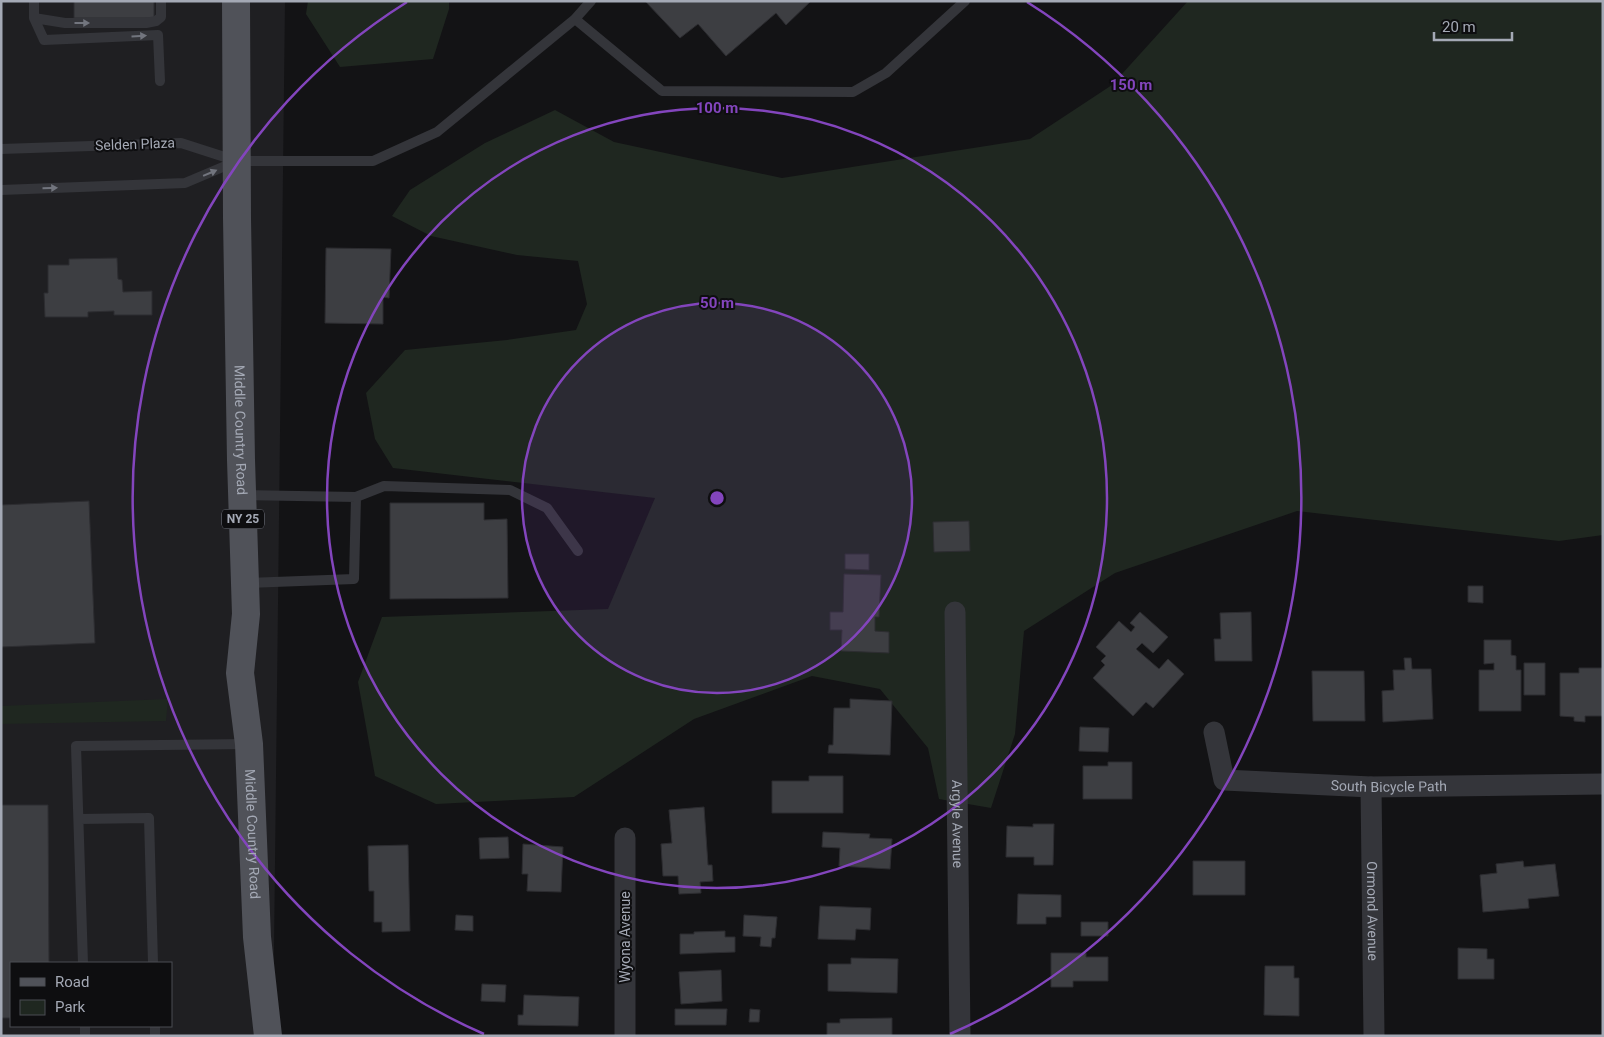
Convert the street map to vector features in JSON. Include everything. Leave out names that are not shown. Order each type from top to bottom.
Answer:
[{"type":"main road","name":"Middle Country Road","points":[[236,1],[242,495],[246,614],[240,673],[249,744],[257,937],[268,1036]]},
{"type":"street","name":"Argyle Avenue","points":[[955,612],[960,1036]]},
{"type":"street","name":"South Bicycle Path","points":[[1214,732],[1224,780],[1371,787],[1603,784]]},
{"type":"street","name":"Ormond Avenue","points":[[1371,787],[1374,1036]]},
{"type":"street","name":"Wyona Avenue","points":[[625,838],[625,1036]]},
{"type":"lane","points":[[34,1],[34,18],[44,40],[158,35],[160,81]]},
{"type":"lane","points":[[34,18],[65,23],[146,23],[156,21],[161,17],[161,1]]},
{"type":"lane","points":[[1,190],[185,183],[237,161],[373,161],[437,132],[575,19],[591,1]]},
{"type":"lane","points":[[575,19],[662,91],[853,92],[886,73],[965,1]]},
{"type":"lane","name":"Selden Plaza","points":[[1,149],[181,142],[237,161]]},
{"type":"lane","points":[[242,495],[356,497],[384,486],[510,490],[547,508],[578,551]]},
{"type":"lane","points":[[245,583],[354,579],[356,497]]},
{"type":"lane","points":[[83,962],[76,746],[249,744]]},
{"type":"lane","points":[[79,819],[149,818],[153,962]]},
{"type":"shaded area","points":[[1,1],[285,1],[273,1036],[1,1036]]},
{"type":"green space","points":[[308,1],[449,1],[449,9],[433,59],[340,67],[306,14]]},
{"type":"green space","points":[[1188,1],[1603,1],[1603,535],[1559,541],[1297,511],[1115,573],[1024,631],[1015,734],[991,808],[939,799],[928,748],[880,689],[812,676],[694,719],[574,797],[436,804],[375,776],[358,682],[382,617],[608,609],[655,498],[393,468],[375,439],[366,393],[405,350],[507,340],[576,330],[587,304],[578,261],[517,255],[431,236],[392,216],[410,190],[485,143],[555,110],[614,142],[782,178],[1030,139],[1112,85]]},
{"type":"green space","points":[[168,699],[166,721],[1,724],[1,706]]},
{"type":"building","points":[[74,1],[154,1],[154,18],[74,18]]},
{"type":"building","points":[[645,1],[811,1],[786,25],[776,13],[726,56],[698,24],[680,38]]},
{"type":"building","points":[[326,248],[391,249],[389,298],[383,297],[383,324],[325,323]]},
{"type":"building","points":[[117,258],[118,279],[122,280],[123,292],[152,291],[152,315],[114,315],[114,311],[88,312],[88,317],[45,317],[44,293],[48,293],[48,265],[69,265],[69,259]]},
{"type":"building","points":[[89,501],[95,643],[1,647],[1,505]]},
{"type":"building","points":[[390,503],[484,503],[484,520],[507,519],[508,598],[390,599]]},
{"type":"building","points":[[969,521],[970,551],[934,552],[933,522]]},
{"type":"building","points":[[845,554],[869,554],[869,570],[845,569]]},
{"type":"building","points":[[844,574],[881,575],[879,617],[875,617],[875,631],[889,632],[889,653],[841,651],[842,630],[830,630],[830,612],[843,612]]},
{"type":"building","points":[[1468,586],[1483,586],[1483,603],[1468,602]]},
{"type":"building","points":[[1140,612],[1168,637],[1153,653],[1142,643],[1136,649],[1159,669],[1168,659],[1184,674],[1153,708],[1146,702],[1133,716],[1093,678],[1105,665],[1101,661],[1106,656],[1096,647],[1119,621],[1131,632],[1135,627],[1130,623]]},
{"type":"building","points":[[1251,612],[1252,661],[1215,661],[1214,639],[1221,639],[1220,613]]},
{"type":"building","points":[[1484,640],[1511,640],[1511,655],[1516,656],[1516,670],[1521,670],[1521,711],[1479,711],[1479,670],[1494,670],[1494,663],[1484,664]]},
{"type":"building","points":[[1404,658],[1411,658],[1412,669],[1431,669],[1433,719],[1383,722],[1382,691],[1394,690],[1393,670],[1405,670]]},
{"type":"building","points":[[1524,663],[1545,663],[1545,695],[1524,695]]},
{"type":"building","points":[[1579,668],[1603,668],[1603,716],[1585,716],[1585,722],[1574,721],[1574,717],[1560,716],[1560,673],[1579,673]]},
{"type":"building","points":[[1312,671],[1364,671],[1365,721],[1313,721]]},
{"type":"building","points":[[850,699],[892,701],[890,755],[828,753],[829,745],[833,745],[834,708],[850,708]]},
{"type":"building","points":[[1080,727],[1109,728],[1108,752],[1079,751]]},
{"type":"building","points":[[1108,762],[1132,762],[1132,799],[1083,799],[1083,766],[1108,766]]},
{"type":"building","points":[[809,776],[843,776],[843,813],[772,813],[772,781],[809,781]]},
{"type":"building","points":[[1,805],[48,805],[49,962],[10,962],[10,1018],[1,1018]]},
{"type":"building","points":[[704,807],[708,865],[712,865],[713,881],[700,882],[701,893],[679,894],[678,876],[663,876],[661,844],[672,843],[669,810]]},
{"type":"building","points":[[1033,824],[1054,824],[1053,865],[1034,865],[1034,857],[1006,857],[1007,826],[1033,827]]},
{"type":"building","points":[[823,832],[870,834],[869,838],[892,839],[890,869],[839,866],[840,848],[822,847]]},
{"type":"building","points":[[508,837],[509,858],[480,859],[479,838]]},
{"type":"building","points":[[523,844],[563,847],[561,892],[527,891],[528,874],[522,874]]},
{"type":"building","points":[[408,845],[410,931],[382,932],[382,922],[374,922],[374,891],[369,891],[368,846]]},
{"type":"building","points":[[1193,861],[1245,861],[1245,895],[1193,895]]},
{"type":"building","points":[[1523,861],[1524,867],[1555,864],[1559,896],[1528,899],[1529,908],[1483,912],[1480,875],[1497,873],[1496,864]]},
{"type":"building","points":[[1018,894],[1061,895],[1061,917],[1046,917],[1046,924],[1017,924]]},
{"type":"building","points":[[820,906],[871,908],[870,930],[856,929],[855,940],[818,939]]},
{"type":"building","points":[[456,915],[473,916],[473,931],[455,930]]},
{"type":"building","points":[[744,915],[777,917],[775,938],[772,938],[771,947],[760,946],[761,937],[743,936]]},
{"type":"building","points":[[1081,922],[1108,922],[1108,936],[1081,936]]},
{"type":"building","points":[[725,931],[725,937],[735,937],[735,952],[680,954],[680,934]]},
{"type":"building","points":[[1458,948],[1487,949],[1487,959],[1494,959],[1494,979],[1458,979]]},
{"type":"building","points":[[1051,953],[1086,953],[1086,957],[1108,957],[1108,981],[1073,981],[1073,987],[1051,987]]},
{"type":"building","points":[[851,958],[898,959],[897,993],[828,991],[828,964],[851,964]]},
{"type":"building","points":[[1265,966],[1294,966],[1294,978],[1299,978],[1299,1016],[1264,1015]]},
{"type":"building","points":[[721,970],[722,1001],[681,1004],[679,972]]},
{"type":"building","points":[[482,984],[506,985],[505,1002],[481,1001]]},
{"type":"building","points":[[524,995],[579,997],[578,1026],[518,1025],[518,1015],[523,1015]]},
{"type":"building","points":[[675,1009],[727,1009],[726,1025],[675,1025]]},
{"type":"building","points":[[750,1009],[760,1010],[759,1022],[749,1022]]},
{"type":"building","points":[[892,1018],[892,1036],[827,1036],[827,1023],[840,1023],[840,1019]]}]
